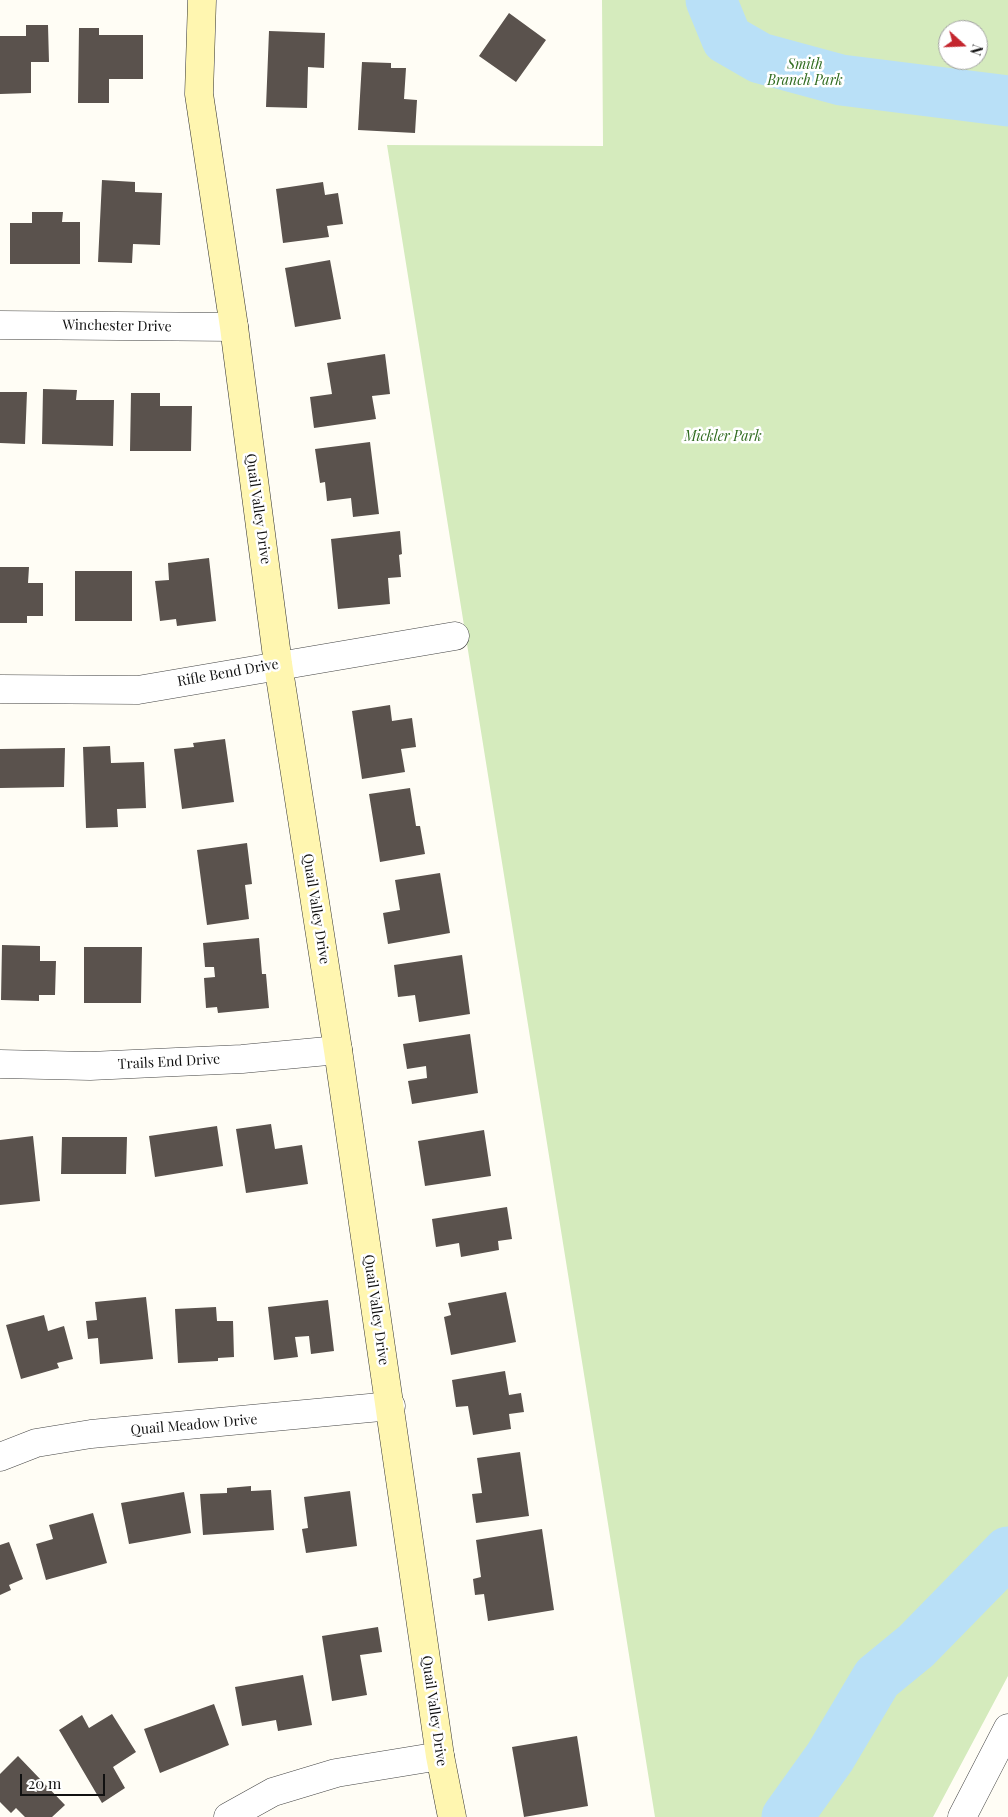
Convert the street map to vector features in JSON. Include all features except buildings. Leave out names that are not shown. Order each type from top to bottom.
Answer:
[{"type":"street","name":"Quail Valley Drive","points":[[202,0],[199,94],[234,327],[278,664],[338,1050],[440,1756],[452,1817]]},
{"type":"street","name":"Winchester Drive","points":[[0,325],[234,327]]},
{"type":"street","name":"Rifle Bend Drive","points":[[0,689],[138,690],[278,664],[455,636]]},
{"type":"street","name":"Trails End Drive","points":[[0,1064],[90,1066],[242,1059],[338,1050]]},
{"type":"street","name":"Quail Meadow Drive","points":[[0,1457],[36,1443],[91,1434],[390,1406]]},
{"type":"street","points":[[962,1817],[1008,1728]]},
{"type":"street","points":[[228,1817],[273,1792],[336,1773],[440,1756]]},
{"type":"green space","name":"Mickler Park","points":[[602,0],[1008,0],[1008,1676],[933,1817],[655,1817],[387,145],[603,146]]},
{"type":"waterway","points":[[711,0],[727,39],[760,58],[841,80],[1008,101]]},
{"type":"waterway","points":[[787,1817],[830,1757],[877,1678],[916,1646],[1008,1552]]},
{"type":"park label","name":"Smith Branch Park","points":[[805,74]]}]
